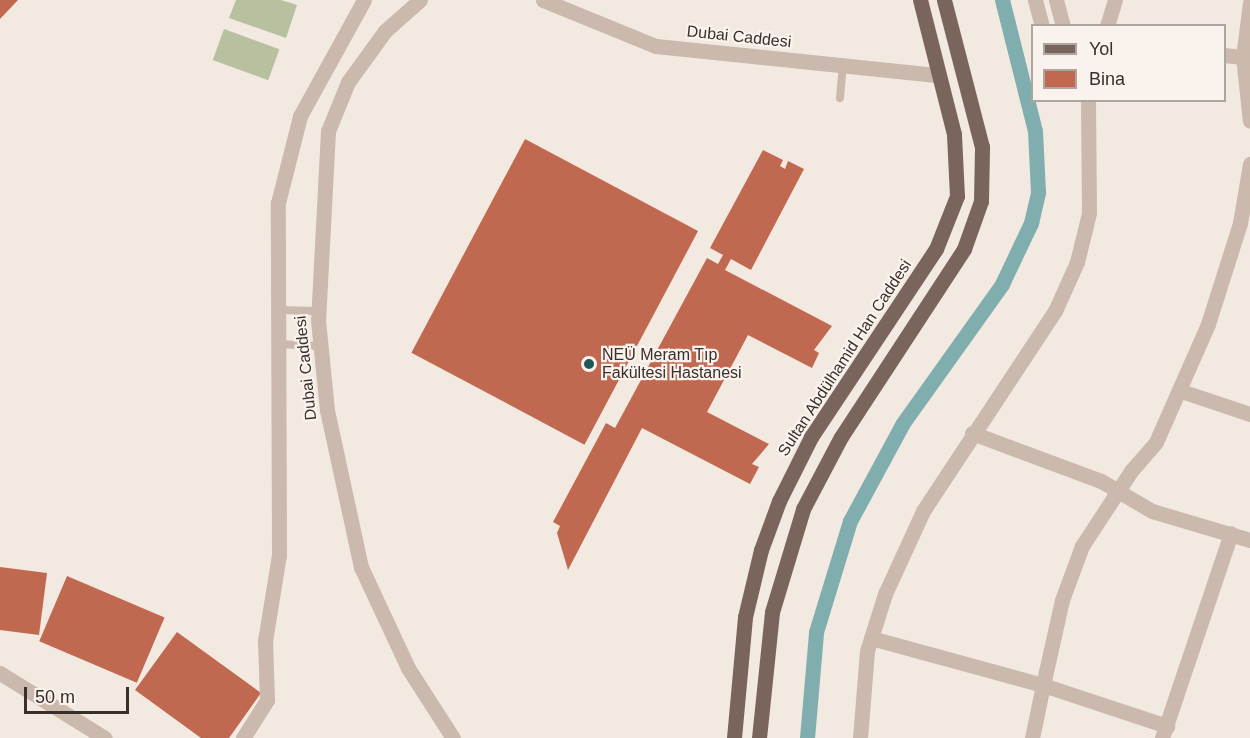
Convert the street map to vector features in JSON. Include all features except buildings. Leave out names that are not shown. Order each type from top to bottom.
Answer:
[{"type":"main road","name":"Sultan Abdülhamid Han Caddesi","points":[[734,738],[745,617],[761,550],[779,501],[811,437],[926,265],[952,213],[958,156],[920,0]]},
{"type":"main road","points":[[759,738],[772,612],[803,509],[841,437],[955,266],[981,201],[982,147],[944,0]]},
{"type":"street","points":[[243,738],[267,700],[265,641],[279,555],[281,488],[275,445],[278,203],[297,127],[364,0]]},
{"type":"street","name":"Dubai Caddesi","points":[[420,0],[385,31],[348,82],[328,131],[318,311],[327,410],[361,567],[408,668],[453,738]]},
{"type":"street","name":"Dubai Caddesi","points":[[543,0],[656,46],[939,75]]},
{"type":"street","points":[[1035,0],[1041,24]]},
{"type":"street","points":[[1056,0],[1062,24]]},
{"type":"street","points":[[1108,24],[1115,0]]},
{"type":"street","points":[[1250,3],[1243,57],[1250,121]]},
{"type":"street","points":[[1226,55],[1243,57]]},
{"type":"street","points":[[860,738],[871,638],[885,594],[923,511],[972,433],[1055,311],[1077,262],[1089,213],[1085,119],[1081,102]]},
{"type":"street","points":[[1085,119],[1088,102]]},
{"type":"street","points":[[1032,738],[1062,600],[1082,546],[1156,442],[1181,391],[1240,223],[1250,164]]},
{"type":"street","points":[[1181,391],[1250,414]]},
{"type":"street","points":[[972,433],[1120,493],[1152,511],[1250,540]]},
{"type":"street","points":[[871,638],[1043,685],[1165,732],[1231,533]]},
{"type":"street","points":[[0,673],[105,738]]},
{"type":"lane","points":[[840,98],[843,64]]},
{"type":"lane","points":[[276,310],[318,311]]},
{"type":"lane","points":[[276,344],[320,346]]},
{"type":"green space","points":[[236,0],[281,0],[297,5],[286,38],[229,18]]},
{"type":"green space","points":[[224,29],[279,49],[268,80],[213,60]]},
{"type":"waterway","points":[[807,738],[816,632],[850,521],[903,423],[1002,284],[1031,223],[1038,192],[1035,131],[1002,0]]},
{"type":"place","name":"NEÜ Meram Tıp Fakültesi Hastanesi","points":[[589,364]]}]
